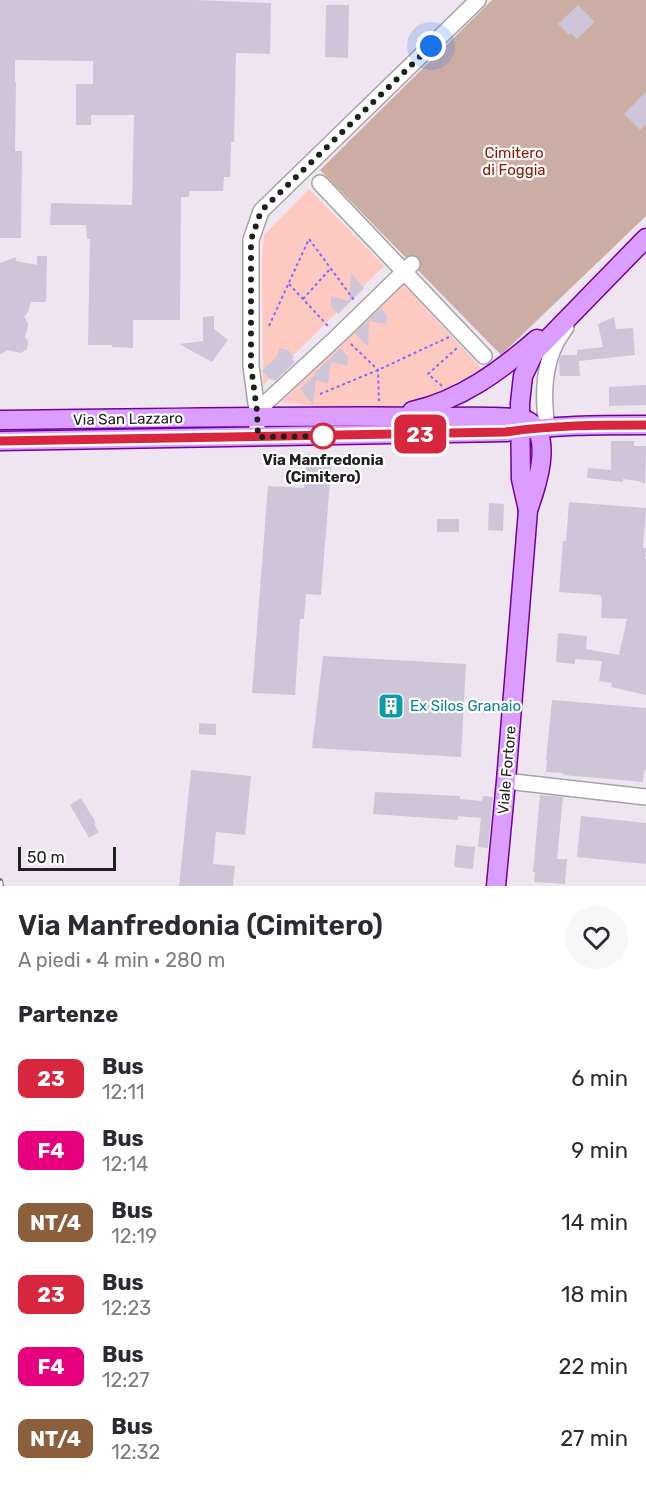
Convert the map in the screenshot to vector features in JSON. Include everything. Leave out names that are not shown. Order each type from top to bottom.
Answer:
[{"type":"main road","points":[[531,426],[520,403],[523,376],[534,353],[646,238]]},
{"type":"main road","points":[[382,409],[416,410],[457,396],[492,375],[583,302]]},
{"type":"main road","name":"Via San Lazzaro","points":[[0,420],[382,409]]},
{"type":"main road","points":[[382,409],[531,426],[646,425]]},
{"type":"main road","points":[[542,450],[552,437],[578,425]]},
{"type":"main road","name":"Via San Lazzaro","points":[[0,441],[506,432],[531,426]]},
{"type":"main road","name":"Viale Fortore","points":[[496,886],[528,510],[536,488],[542,450],[531,426]]},
{"type":"main road","name":"Viale Fortore","points":[[528,510],[521,479],[531,426]]},
{"type":"street","points":[[258,437],[251,366],[251,240],[261,211],[478,0]]},
{"type":"street","points":[[321,183],[408,267],[484,356]]},
{"type":"street","points":[[257,414],[408,267]]},
{"type":"street","points":[[531,426],[544,407],[548,363],[556,343],[583,302]]},
{"type":"street","points":[[506,781],[646,798]]},
{"type":"path","points":[[269,326],[309,239],[362,312]]},
{"type":"path","points":[[303,299],[331,268]]},
{"type":"path","points":[[289,284],[339,335],[378,370],[382,409]]},
{"type":"path","points":[[320,394],[464,334]]},
{"type":"path","points":[[445,388],[428,374],[464,334]]},
{"type":"green space","name":"Cimitero di Foggia","points":[[492,0],[646,0],[646,216],[501,355],[320,170]]},
{"type":"shaded area","points":[[309,189],[384,266],[263,385],[262,261],[264,235]]},
{"type":"shaded area","points":[[401,282],[483,370],[440,399],[372,410],[327,408],[281,402]]},
{"type":"building","points":[[0,0],[194,0],[271,3],[270,54],[236,53],[234,142],[231,142],[230,177],[224,177],[223,191],[190,191],[189,197],[181,197],[180,320],[133,320],[133,348],[88,345],[90,239],[87,239],[86,225],[50,225],[51,203],[132,205],[134,115],[91,115],[91,125],[76,125],[76,84],[93,84],[93,61],[15,60],[15,151],[22,151],[21,238],[0,238]]},
{"type":"building","points":[[326,5],[349,5],[348,58],[325,57]]},
{"type":"building","points":[[578,5],[595,22],[577,39],[571,33],[569,35],[558,24]]},
{"type":"building","points":[[646,92],[646,125],[640,130],[624,114]]},
{"type":"building","points":[[37,256],[47,256],[46,302],[31,302],[24,317],[28,323],[25,337],[28,341],[27,349],[21,353],[7,350],[0,355],[0,263],[16,257],[16,261],[37,265]]},
{"type":"building","points":[[351,273],[364,288],[338,314],[331,306],[331,296],[349,301]]},
{"type":"building","points":[[381,308],[387,315],[386,324],[369,321],[368,347],[355,333]]},
{"type":"building","points":[[214,316],[214,329],[228,340],[212,362],[179,344],[203,341],[203,317]]},
{"type":"building","points":[[614,317],[616,329],[633,328],[635,355],[579,361],[580,376],[560,376],[561,355],[577,355],[577,350],[603,347],[598,324]]},
{"type":"building","points":[[279,348],[288,350],[295,362],[275,381],[262,371],[278,355]]},
{"type":"building","points":[[341,348],[348,357],[347,366],[331,362],[328,383],[316,380],[313,405],[300,389]]},
{"type":"building","points":[[646,385],[646,405],[609,406],[609,387]]},
{"type":"building","points":[[611,441],[634,441],[634,446],[646,446],[645,484],[623,479],[623,482],[587,478],[588,468],[611,470]]},
{"type":"building","points":[[307,454],[332,456],[321,595],[306,594],[304,619],[300,619],[295,695],[252,693],[268,486],[304,488]]},
{"type":"building","points":[[569,502],[646,508],[643,548],[646,548],[646,695],[611,687],[612,683],[599,681],[602,661],[575,659],[575,664],[556,662],[558,633],[587,636],[586,649],[619,655],[627,619],[601,618],[601,595],[559,592]]},
{"type":"building","points":[[489,503],[504,504],[503,531],[488,530]]},
{"type":"building","points":[[437,519],[459,519],[459,532],[437,532]]},
{"type":"building","name":"Ex Silos Granaio","points":[[323,656],[466,664],[461,757],[312,748]]},
{"type":"building","points":[[552,700],[646,708],[646,770],[644,770],[643,782],[546,772]]},
{"type":"building","points":[[199,723],[216,724],[216,735],[199,734]]},
{"type":"building","points":[[191,770],[251,776],[245,835],[216,832],[213,864],[235,866],[233,886],[179,886]]},
{"type":"building","points":[[375,792],[460,796],[460,799],[482,801],[483,796],[493,797],[488,848],[478,847],[481,818],[458,816],[458,820],[373,814]]},
{"type":"building","points":[[540,795],[563,797],[557,859],[567,859],[565,884],[534,882]]},
{"type":"building","points":[[81,798],[99,832],[89,838],[70,805]]},
{"type":"building","points":[[581,816],[646,823],[646,864],[577,857]]},
{"type":"building","points":[[456,845],[475,847],[473,869],[454,867]]},
{"type":"railway","points":[[0,881],[1,886]]},
{"type":"bus line","name":"23","points":[[0,441],[506,432],[578,425],[646,425]]},
{"type":"place","name":"Via Manfredonia (Cimitero)","points":[[323,436]]},
{"type":"place","name":"Ex Silos Granaio","points":[[391,706]]},
{"type":"route","points":[[323,436],[325,436],[258,437],[251,366],[251,240],[261,211],[431,46]]}]
